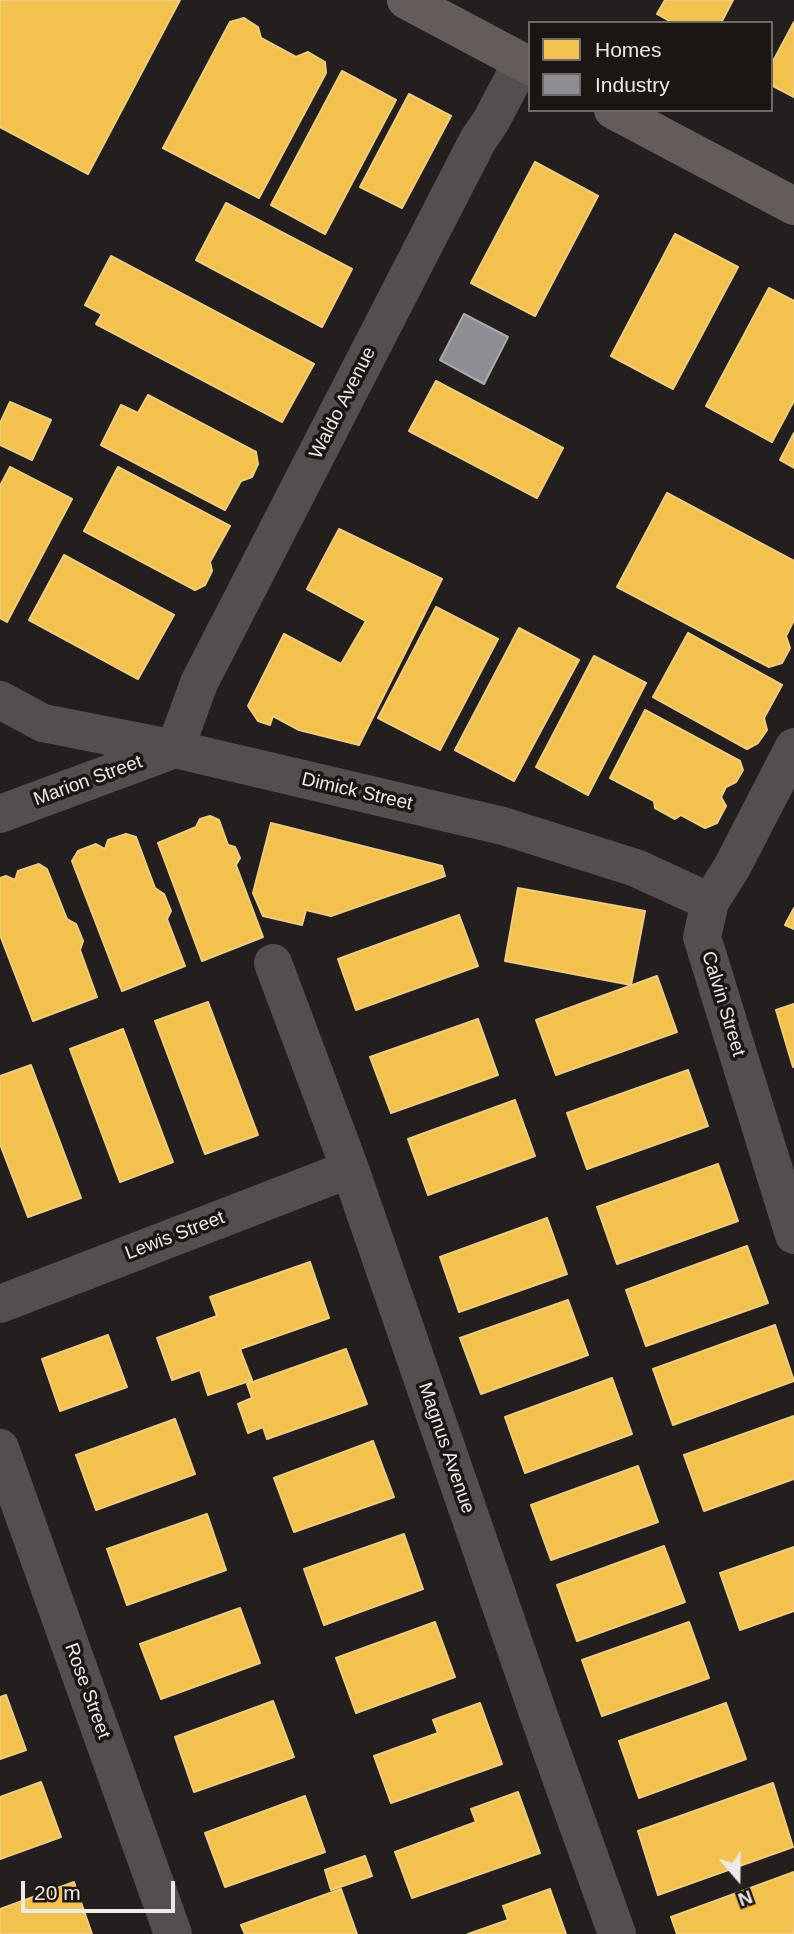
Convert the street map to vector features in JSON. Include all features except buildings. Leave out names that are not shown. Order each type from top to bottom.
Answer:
[{"type":"main road","points":[[406,0],[526,64]]},
{"type":"main road","points":[[617,112],[794,206]]},
{"type":"street","name":"Waldo Avenue","points":[[176,749],[199,682],[478,140],[526,64]]},
{"type":"street","name":"Dimick Street","points":[[0,700],[43,723],[176,749],[503,826],[636,868],[710,902]]},
{"type":"street","name":"Calvin Street","points":[[794,747],[732,867],[710,902],[702,937],[794,1235]]},
{"type":"street","name":"Marion Street","points":[[0,814],[176,749]]},
{"type":"street","name":"Magnus Avenue","points":[[273,963],[350,1169],[534,1703],[617,1934]]},
{"type":"street","name":"Lewis Street","points":[[0,1304],[350,1169]]},
{"type":"street","name":"Rose Street","points":[[0,1448],[173,1934]]}]
